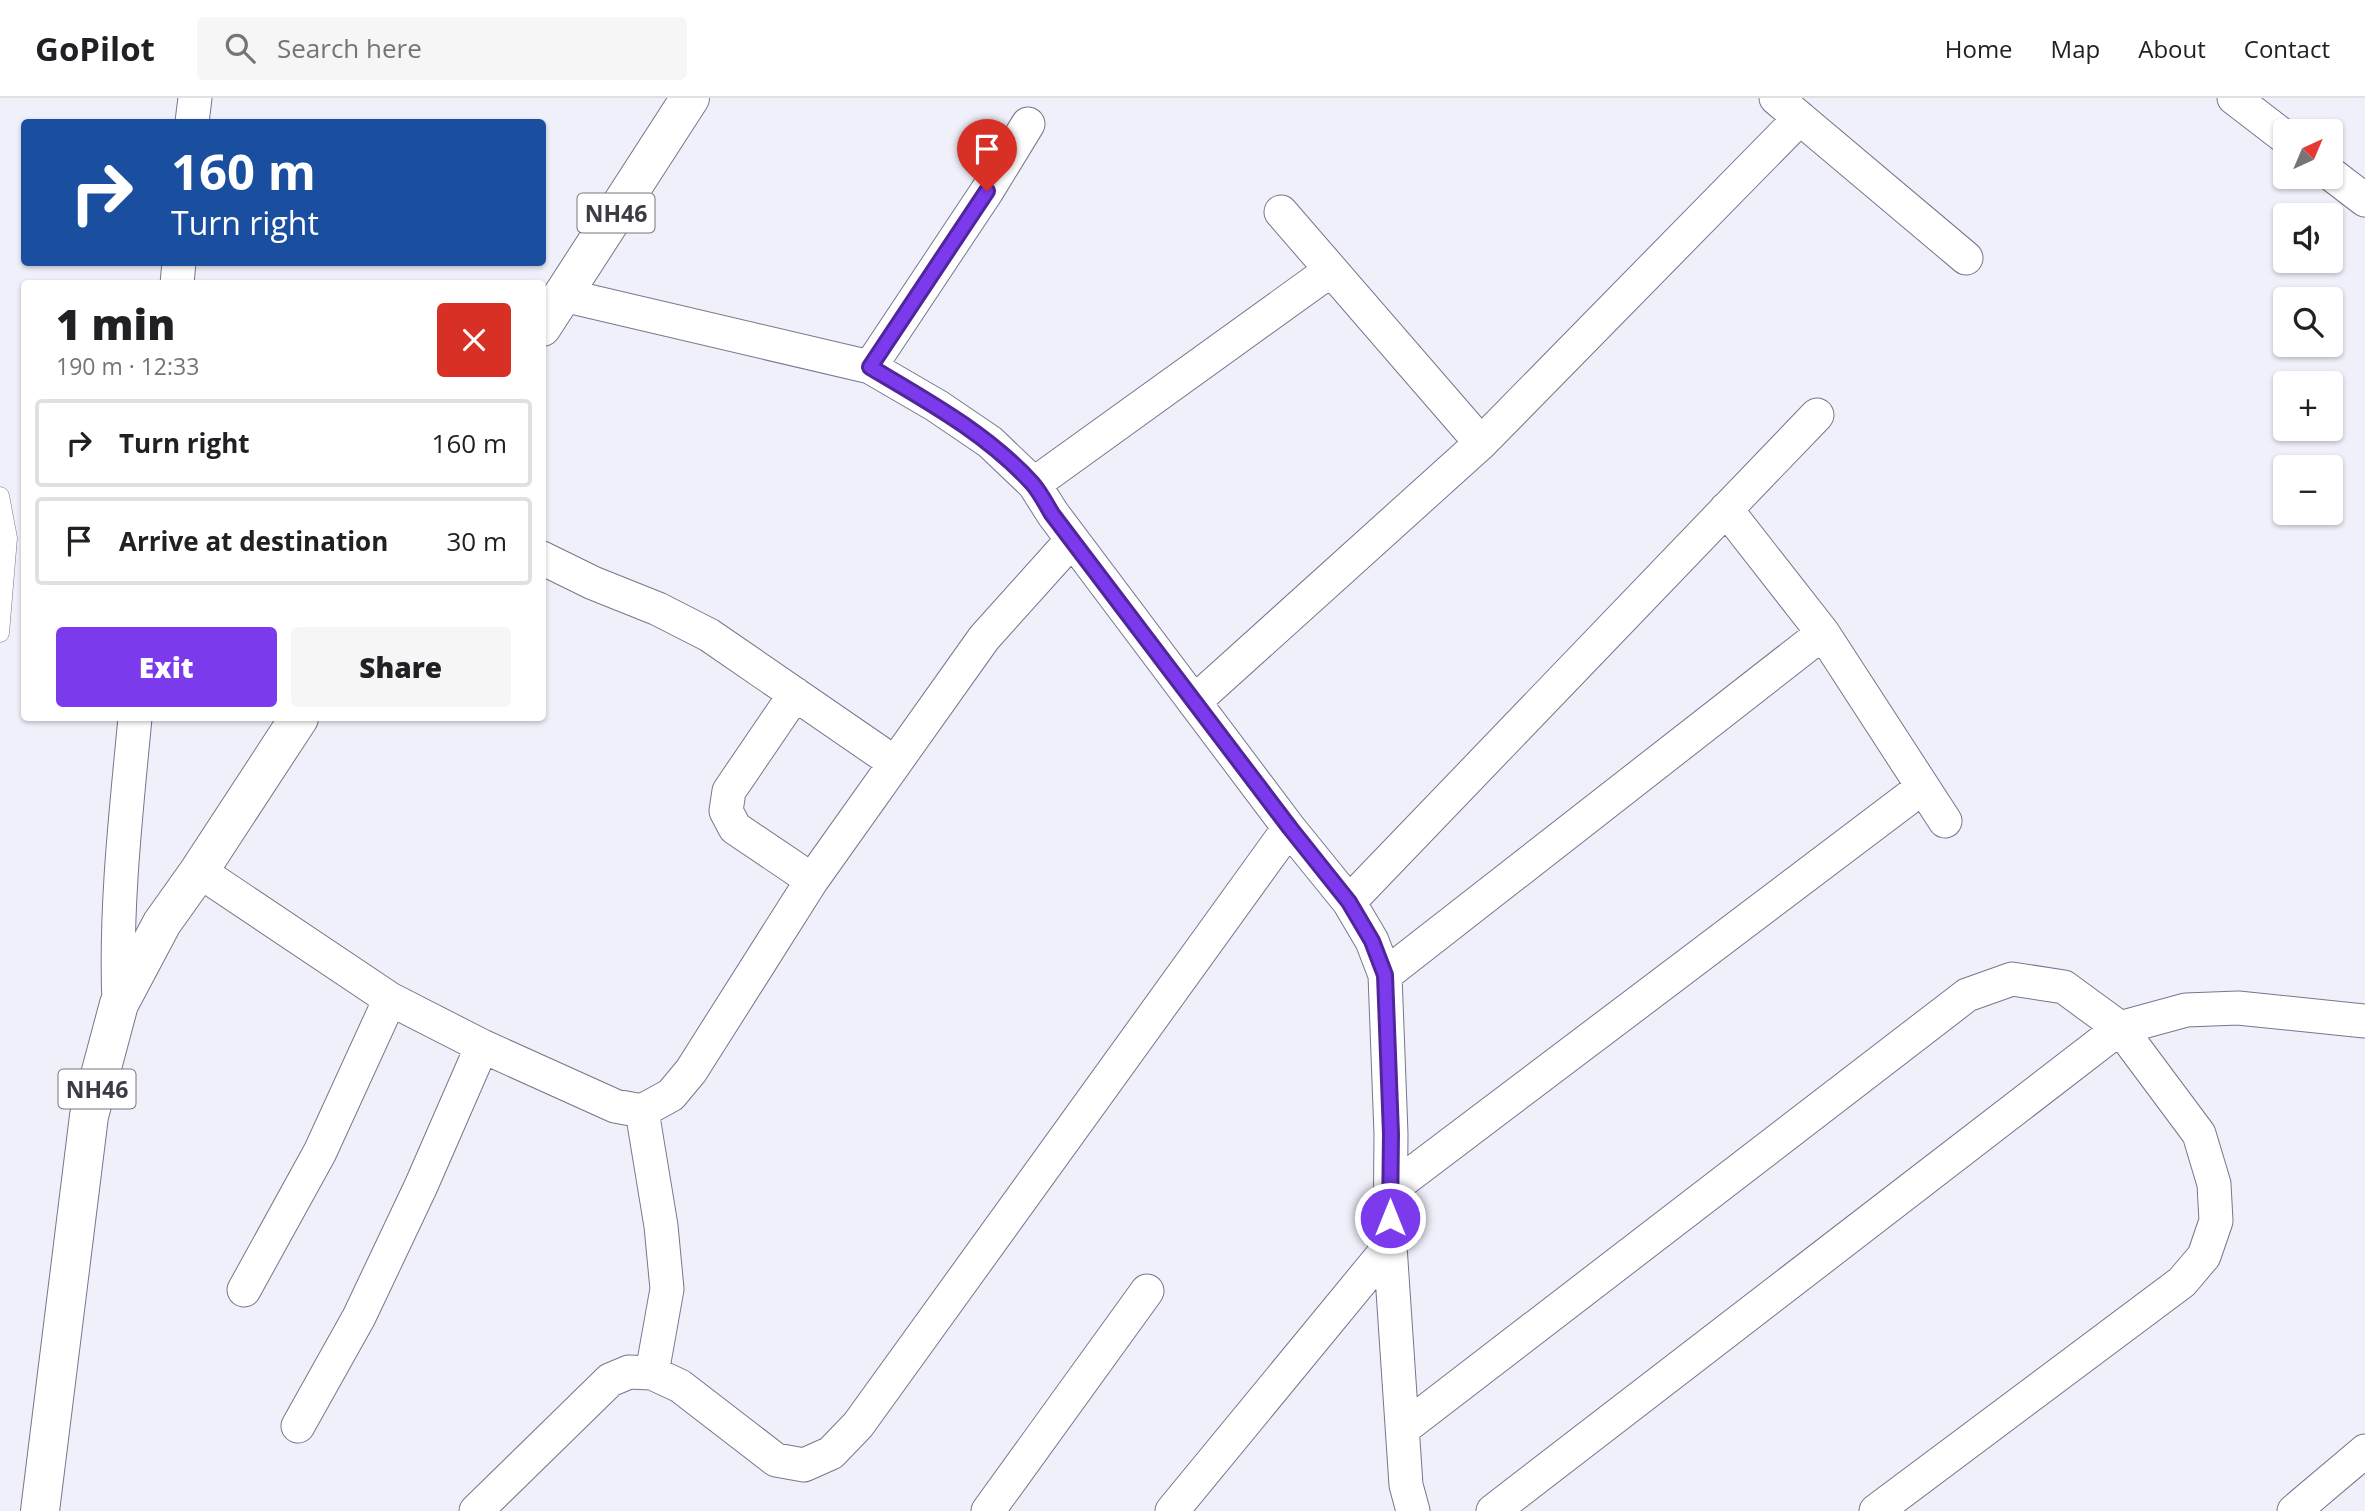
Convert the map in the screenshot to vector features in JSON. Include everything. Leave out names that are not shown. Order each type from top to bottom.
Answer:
[{"type":"highway","name":"NH46","points":[[546,321],[690,98]]},
{"type":"highway","name":"NH46","points":[[40,1511],[89,1116],[119,1004],[162,923],[297,721]]},
{"type":"street","points":[[192,119],[195,98]]},
{"type":"street","points":[[2234,98],[2273,128]]},
{"type":"street","points":[[1194,702],[1481,443],[1788,108],[1966,258]]},
{"type":"street","points":[[870,367],[987,191],[1028,124]]},
{"type":"street","points":[[2343,183],[2365,200]]},
{"type":"street","points":[[1281,212],[1481,443]]},
{"type":"street","points":[[1034,484],[1331,270]]},
{"type":"street","points":[[563,295],[870,367],[937,406],[990,442],[1034,484],[1072,540],[1194,702],[1349,902],[1372,941],[1385,975],[1390,1246],[1406,1485],[1413,1511]]},
{"type":"street","points":[[1349,902],[1817,415]]},
{"type":"street","points":[[1726,509],[1823,633],[1945,821]]},
{"type":"street","points":[[199,871],[390,999],[482,1046],[615,1106],[642,1111],[671,1095],[691,1071],[812,880],[984,638],[1072,540]]},
{"type":"street","points":[[546,560],[593,583],[658,609],[709,635],[895,763]]},
{"type":"street","points":[[1385,975],[1823,633]]},
{"type":"street","points":[[795,694],[729,791],[726,811],[735,828],[812,880]]},
{"type":"street","points":[[119,1004],[117,946],[121,870],[135,721]]},
{"type":"street","points":[[1390,1190],[1923,787]]},
{"type":"street","points":[[476,1511],[610,1380],[629,1372],[652,1373],[680,1386],[776,1460],[804,1465],[831,1453],[858,1425],[1290,828]]},
{"type":"street","points":[[1404,1428],[1967,995],[2012,979],[2064,987],[2120,1028],[2199,1134],[2214,1184],[2216,1221],[2204,1256],[2182,1282],[1876,1511]]},
{"type":"street","points":[[244,1290],[320,1152],[390,999]]},
{"type":"street","points":[[1493,1511],[2120,1028],[2186,1010],[2238,1008],[2365,1021]]},
{"type":"street","points":[[298,1426],[359,1317],[482,1046]]},
{"type":"street","points":[[642,1111],[661,1226],[667,1289],[652,1373]]},
{"type":"street","points":[[1172,1511],[1390,1246]]},
{"type":"street","points":[[988,1511],[1147,1291]]},
{"type":"street","points":[[2294,1511],[2365,1451]]},
{"type":"lane","points":[[0,496],[8,538],[0,633]]},
{"type":"route","points":[[987,191],[870,367],[937,406],[990,442],[1034,484],[1052,514],[1349,902],[1372,941],[1385,975],[1391,1134],[1390,1218]]}]
